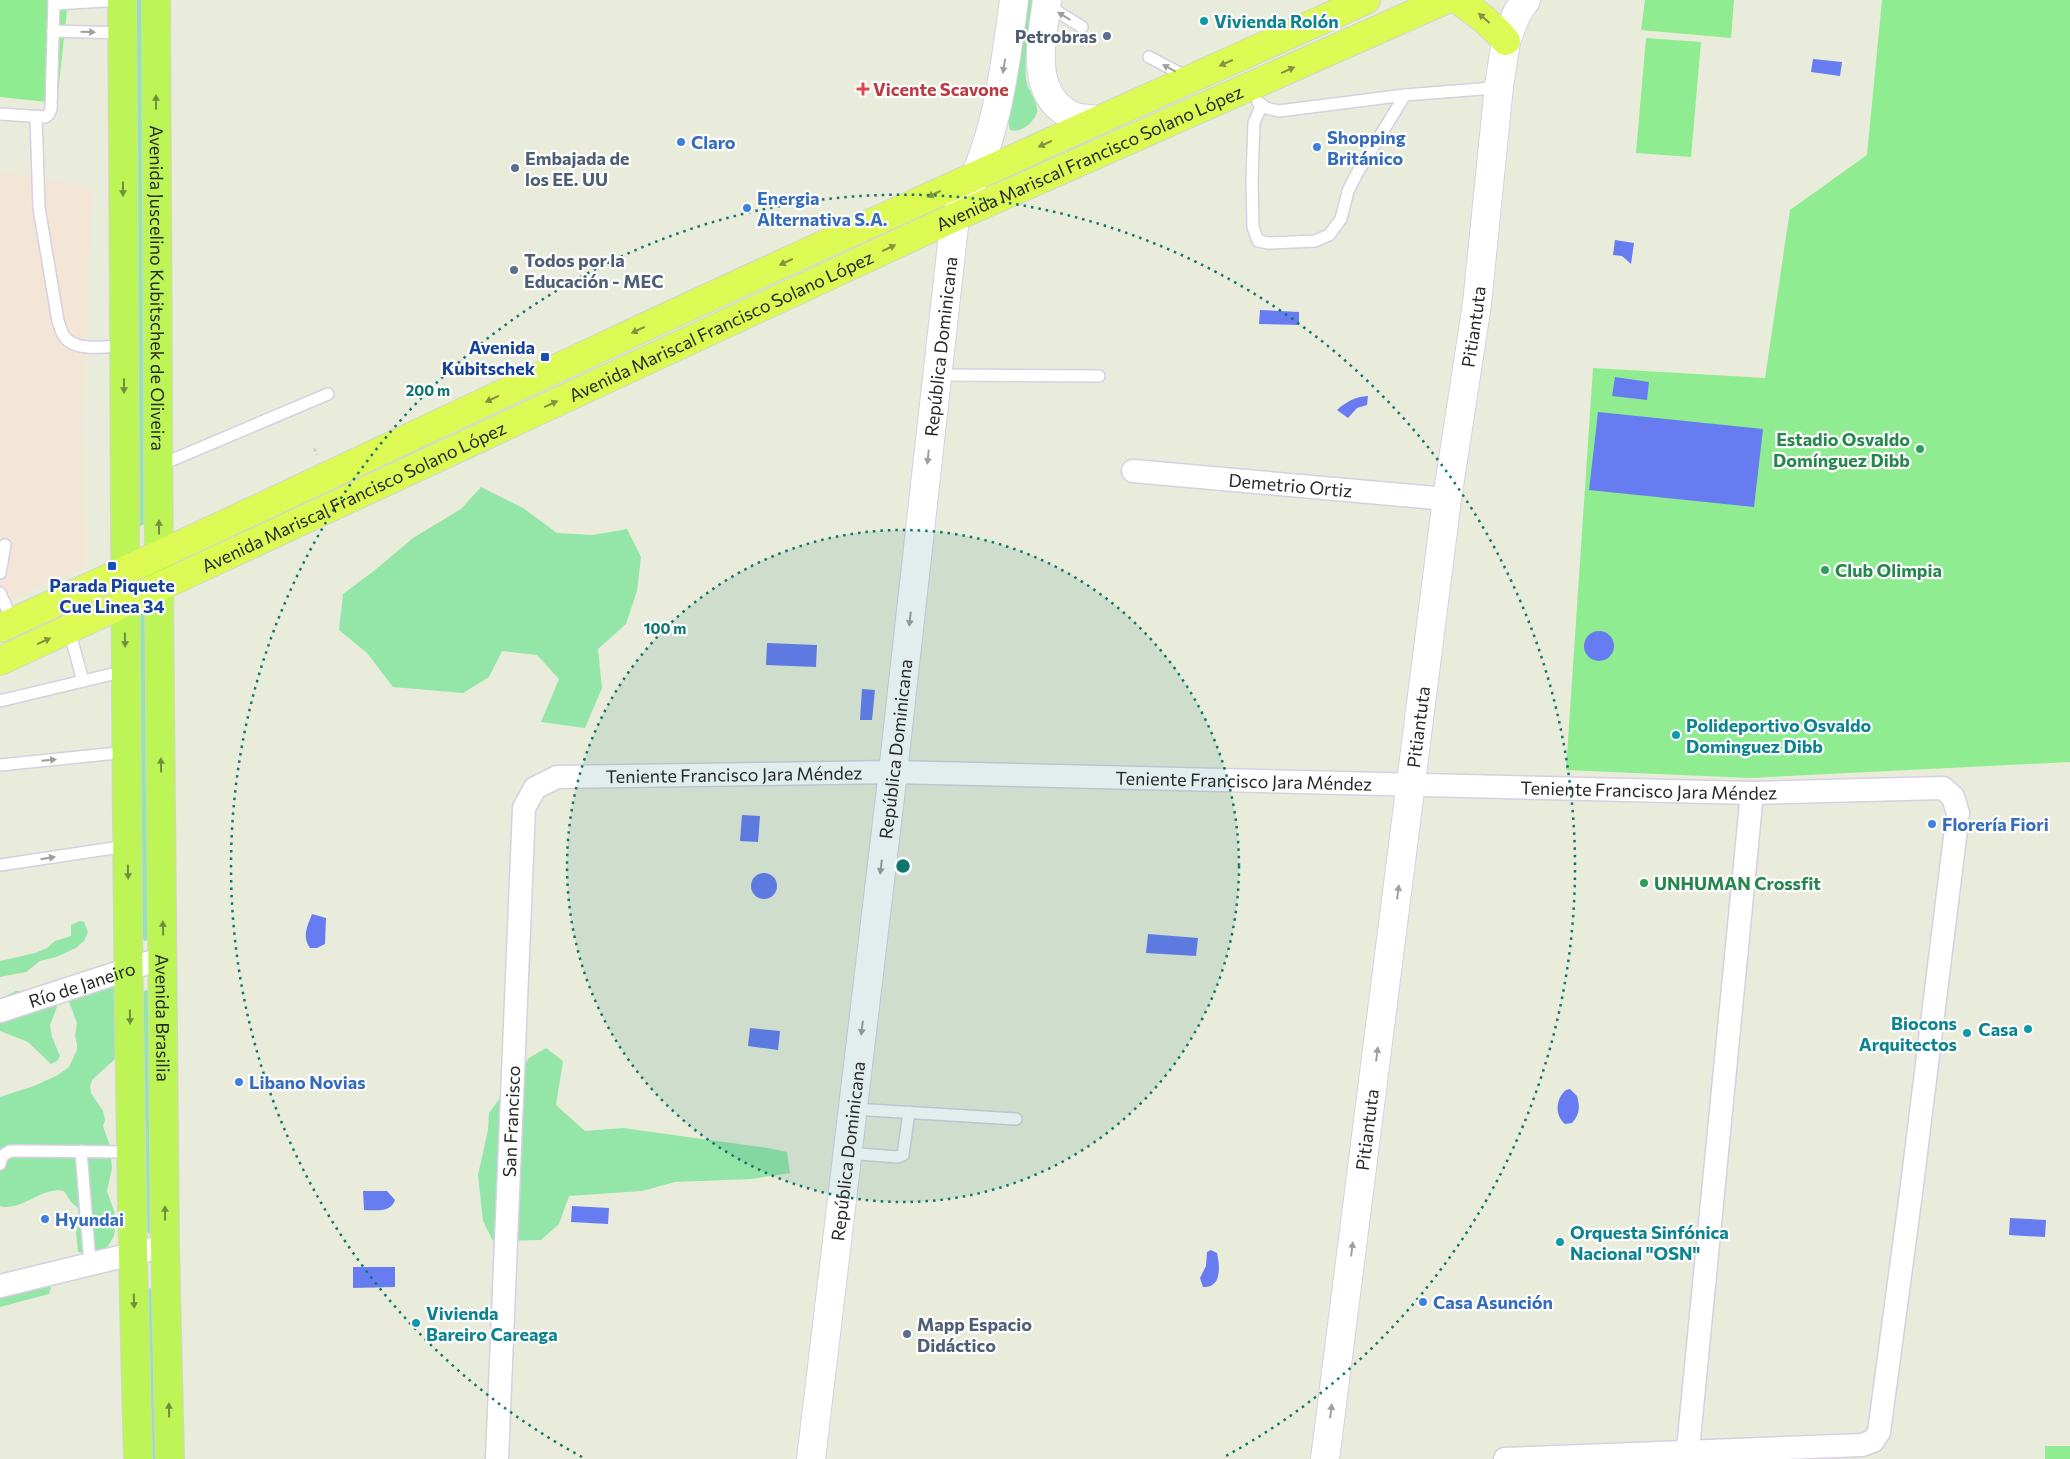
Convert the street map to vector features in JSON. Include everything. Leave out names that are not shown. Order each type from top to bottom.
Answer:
[{"type":"highway","name":"Avenida Mariscal Francisco Solano López","points":[[159,573],[593,351],[978,174],[1366,0]]},
{"type":"highway","name":"Avenida Mariscal Francisco Solano López","points":[[7,625],[125,589],[955,217],[1255,97],[1445,0]]},
{"type":"highway","points":[[1458,0],[1478,13],[1506,41]]},
{"type":"highway","name":"Avenida Mariscal Francisco Solano López","points":[[0,661],[69,630],[125,589]]},
{"type":"main road","name":"Avenida Juscelino Kubitschek de Oliveira","points":[[122,0],[125,589]]},
{"type":"main road","name":"Avenida Juscelino Kubitschek de Oliveira","points":[[156,0],[159,573]]},
{"type":"main road","points":[[123,162],[157,163]]},
{"type":"main road","name":"Avenida Brasilia","points":[[159,573],[165,1246],[170,1459]]},
{"type":"main road","name":"Avenida Brasilia","points":[[125,589],[132,1253],[138,1459]]},
{"type":"street","points":[[955,217],[978,174],[992,134],[999,102],[1014,0]]},
{"type":"street","name":"Pitiantuta","points":[[1325,1459],[1447,500],[1477,304],[1506,41],[1517,13],[1526,0]]},
{"type":"street","points":[[1047,2],[1041,46],[1041,68],[1045,88],[1059,107],[1067,112],[1076,117],[1098,120]]},
{"type":"street","name":"República Dominicana","points":[[811,1459],[893,772],[955,217]]},
{"type":"street","name":"Demetrio Ortiz","points":[[1133,471],[1447,500]]},
{"type":"street","name":"Teniente Francisco Jara Méndez","points":[[535,788],[558,778],[893,772],[1752,793],[1943,788],[1953,797],[1958,813],[1912,1193],[1879,1432],[1873,1441],[1862,1445],[1687,1455]]},
{"type":"street","name":"San Francisco","points":[[497,1459],[524,808],[535,788]]},
{"type":"street","points":[[1505,1459],[1687,1455],[1752,793]]},
{"type":"street","name":"Río de Janeiro","points":[[0,1011],[163,958]]},
{"type":"street","points":[[0,1286],[165,1246]]},
{"type":"lane","points":[[0,114],[45,116],[49,114],[51,109],[54,2],[122,0]]},
{"type":"lane","points":[[1047,2],[1082,26]]},
{"type":"lane","points":[[53,31],[123,33]]},
{"type":"lane","points":[[1149,57],[1190,79]]},
{"type":"lane","points":[[1405,95],[1348,191],[1340,219],[1329,235],[1315,241],[1268,243],[1258,240],[1253,227],[1252,180],[1255,97],[1279,111],[1405,95],[1500,86]]},
{"type":"lane","points":[[36,116],[39,208],[58,321],[64,337],[72,344],[96,347],[124,345]]},
{"type":"lane","points":[[937,375],[1099,376]]},
{"type":"lane","points":[[158,466],[328,394]]},
{"type":"lane","points":[[0,573],[6,545]]},
{"type":"lane","points":[[0,593],[7,625]]},
{"type":"lane","points":[[69,630],[83,681]]},
{"type":"lane","points":[[0,701],[126,671]]},
{"type":"lane","points":[[0,764],[127,752]]},
{"type":"lane","points":[[0,865],[128,846]]},
{"type":"lane","points":[[853,1108],[1016,1118]]},
{"type":"lane","points":[[847,1153],[897,1157],[903,1155],[909,1112]]},
{"type":"lane","points":[[0,1164],[2,1156],[10,1151],[131,1152]]},
{"type":"lane","points":[[81,1151],[90,1263]]},
{"type":"shaded area","points":[[0,171],[92,187],[83,421],[86,568],[0,603]]},
{"type":"green space","points":[[0,0],[68,0],[57,103],[0,97]]},
{"type":"green space","points":[[133,0],[144,0],[145,524],[137,527]]},
{"type":"green space","points":[[1026,0],[1034,0],[1026,76],[1027,84],[1037,106],[1037,113],[1026,126],[1014,131],[1010,130],[1008,121],[1019,65]]},
{"type":"green space","points":[[1645,0],[1734,0],[1731,38],[1641,30]]},
{"type":"green space","name":"Club Olimpia","points":[[1882,0],[2070,0],[2070,762],[1750,778],[1566,770],[1593,368],[1765,378],[1790,210],[1867,155]]},
{"type":"green space","points":[[1646,38],[1701,42],[1691,157],[1636,153]]},
{"type":"green space","points":[[481,487],[523,508],[557,533],[593,535],[627,529],[641,557],[637,591],[626,624],[598,649],[602,688],[585,728],[541,722],[559,679],[537,655],[502,651],[489,677],[463,693],[393,687],[367,653],[339,630],[343,594],[413,538],[461,509]]},
{"type":"green space","points":[[142,613],[145,616],[150,937],[145,941],[142,938],[138,615]]},
{"type":"green space","points":[[80,921],[84,922],[88,932],[84,941],[76,948],[56,957],[40,961],[26,972],[0,977],[0,961],[35,953],[47,948],[55,941],[71,936],[71,925]]},
{"type":"green space","points":[[70,977],[141,990],[143,992],[146,990],[150,991],[152,1234],[147,1233],[143,1029],[125,1050],[92,1080],[90,1087],[91,1093],[103,1111],[105,1120],[103,1126],[110,1146],[112,1168],[107,1191],[116,1217],[114,1236],[105,1251],[91,1254],[78,1252],[76,1233],[79,1221],[78,1208],[71,1202],[64,1191],[48,1192],[24,1203],[8,1207],[0,1206],[0,1097],[34,1086],[58,1075],[69,1067],[77,1050],[75,1036],[77,1023],[68,999]]},
{"type":"green space","points":[[16,991],[52,999],[57,1007],[50,1025],[52,1037],[60,1056],[57,1061],[51,1064],[28,1042],[0,1031],[0,999]]},
{"type":"green space","points":[[546,1048],[563,1061],[556,1105],[585,1131],[623,1128],[768,1148],[787,1152],[790,1173],[751,1179],[675,1182],[642,1191],[569,1196],[559,1224],[541,1240],[493,1241],[483,1221],[478,1175],[488,1130],[489,1113],[529,1058]]},
{"type":"green space","points":[[0,1279],[46,1282],[51,1288],[49,1294],[0,1307]]},
{"type":"green space","points":[[152,1287],[158,1459],[150,1459],[147,1290]]},
{"type":"green space","points":[[2045,1446],[2070,1446],[2070,1459],[2045,1459]]},
{"type":"water","points":[[1813,59],[1842,62],[1840,76],[1811,72]]},
{"type":"water","points":[[1615,240],[1634,243],[1631,264],[1622,256],[1613,255]]},
{"type":"water","points":[[1260,310],[1299,312],[1299,325],[1259,324]]},
{"type":"water","points":[[1615,377],[1649,382],[1647,400],[1612,396]]},
{"type":"water","points":[[1368,396],[1367,405],[1357,408],[1348,418],[1337,410],[1351,400]]},
{"type":"water","points":[[1598,412],[1763,429],[1754,507],[1589,490]]},
{"type":"water","points":[[1599,631],[1605,632],[1613,640],[1613,652],[1605,660],[1599,661],[1593,660],[1585,652],[1584,646],[1585,640],[1593,632]]},
{"type":"water","points":[[767,643],[817,645],[816,667],[766,665]]},
{"type":"water","points":[[862,689],[875,690],[872,720],[860,720]]},
{"type":"water","points":[[742,815],[760,816],[758,842],[740,841]]},
{"type":"water","points":[[764,873],[773,877],[777,886],[773,895],[764,899],[755,895],[751,886],[755,877]]},
{"type":"water","points":[[312,914],[326,918],[325,944],[317,948],[310,948],[306,939],[306,931]]},
{"type":"water","points":[[1148,934],[1198,938],[1196,956],[1146,953]]},
{"type":"water","points":[[750,1028],[780,1031],[778,1050],[748,1046]]},
{"type":"water","points":[[1570,1089],[1577,1096],[1579,1110],[1572,1123],[1565,1124],[1559,1116],[1558,1102],[1563,1093]]},
{"type":"water","points":[[363,1191],[387,1191],[395,1200],[386,1209],[364,1210]]},
{"type":"water","points":[[572,1206],[609,1208],[608,1224],[571,1222]]},
{"type":"water","points":[[2010,1218],[2046,1220],[2045,1237],[2009,1235]]},
{"type":"water","points":[[1211,1250],[1217,1253],[1219,1270],[1217,1280],[1214,1284],[1203,1287],[1200,1278],[1206,1266],[1207,1252]]},
{"type":"water","points":[[353,1267],[395,1267],[395,1287],[353,1288]]},
{"type":"place","name":"Vivienda Rolón","points":[[1204,21]]},
{"type":"place","name":"Petrobras","points":[[1107,36]]},
{"type":"place","name":"Vicente Scavone","points":[[863,89]]},
{"type":"place","name":"Claro","points":[[681,142]]},
{"type":"place","name":"Shopping Británico","points":[[1317,147]]},
{"type":"place","name":"Embajada de los EE. UU","points":[[515,168]]},
{"type":"place","name":"Energia Alternativa S.A.","points":[[747,208]]},
{"type":"place","name":"Todos por la Educación - MEC","points":[[514,270]]},
{"type":"place","name":"Avenida Kubitschek","points":[[545,357]]},
{"type":"place","name":"Estadio Osvaldo Domínguez Dibb","points":[[1920,449]]},
{"type":"place","name":"Parada Piquete Cue Linea 34","points":[[112,566]]},
{"type":"place","name":"Club Olimpia","points":[[1825,570]]},
{"type":"place","name":"Polideportivo Osvaldo Dominguez Dibb","points":[[1676,735]]},
{"type":"place","name":"Florería Fiori","points":[[1932,824]]},
{"type":"place","name":"UNHUMAN Crossfit","points":[[1644,883]]},
{"type":"place","name":"Casa","points":[[2028,1029]]},
{"type":"place","name":"Biocons Arquitectos","points":[[1967,1033]]},
{"type":"place","name":"Libano Novias","points":[[239,1082]]},
{"type":"place","name":"Hyundai","points":[[45,1219]]},
{"type":"place","name":"Orquesta Sinfónica Nacional \"OSN\"","points":[[1560,1242]]},
{"type":"place","name":"Casa Asunción","points":[[1423,1302]]},
{"type":"place","name":"Vivienda Bareiro Careaga","points":[[416,1323]]},
{"type":"place","name":"Mapp Espacio Didáctico","points":[[907,1334]]}]
